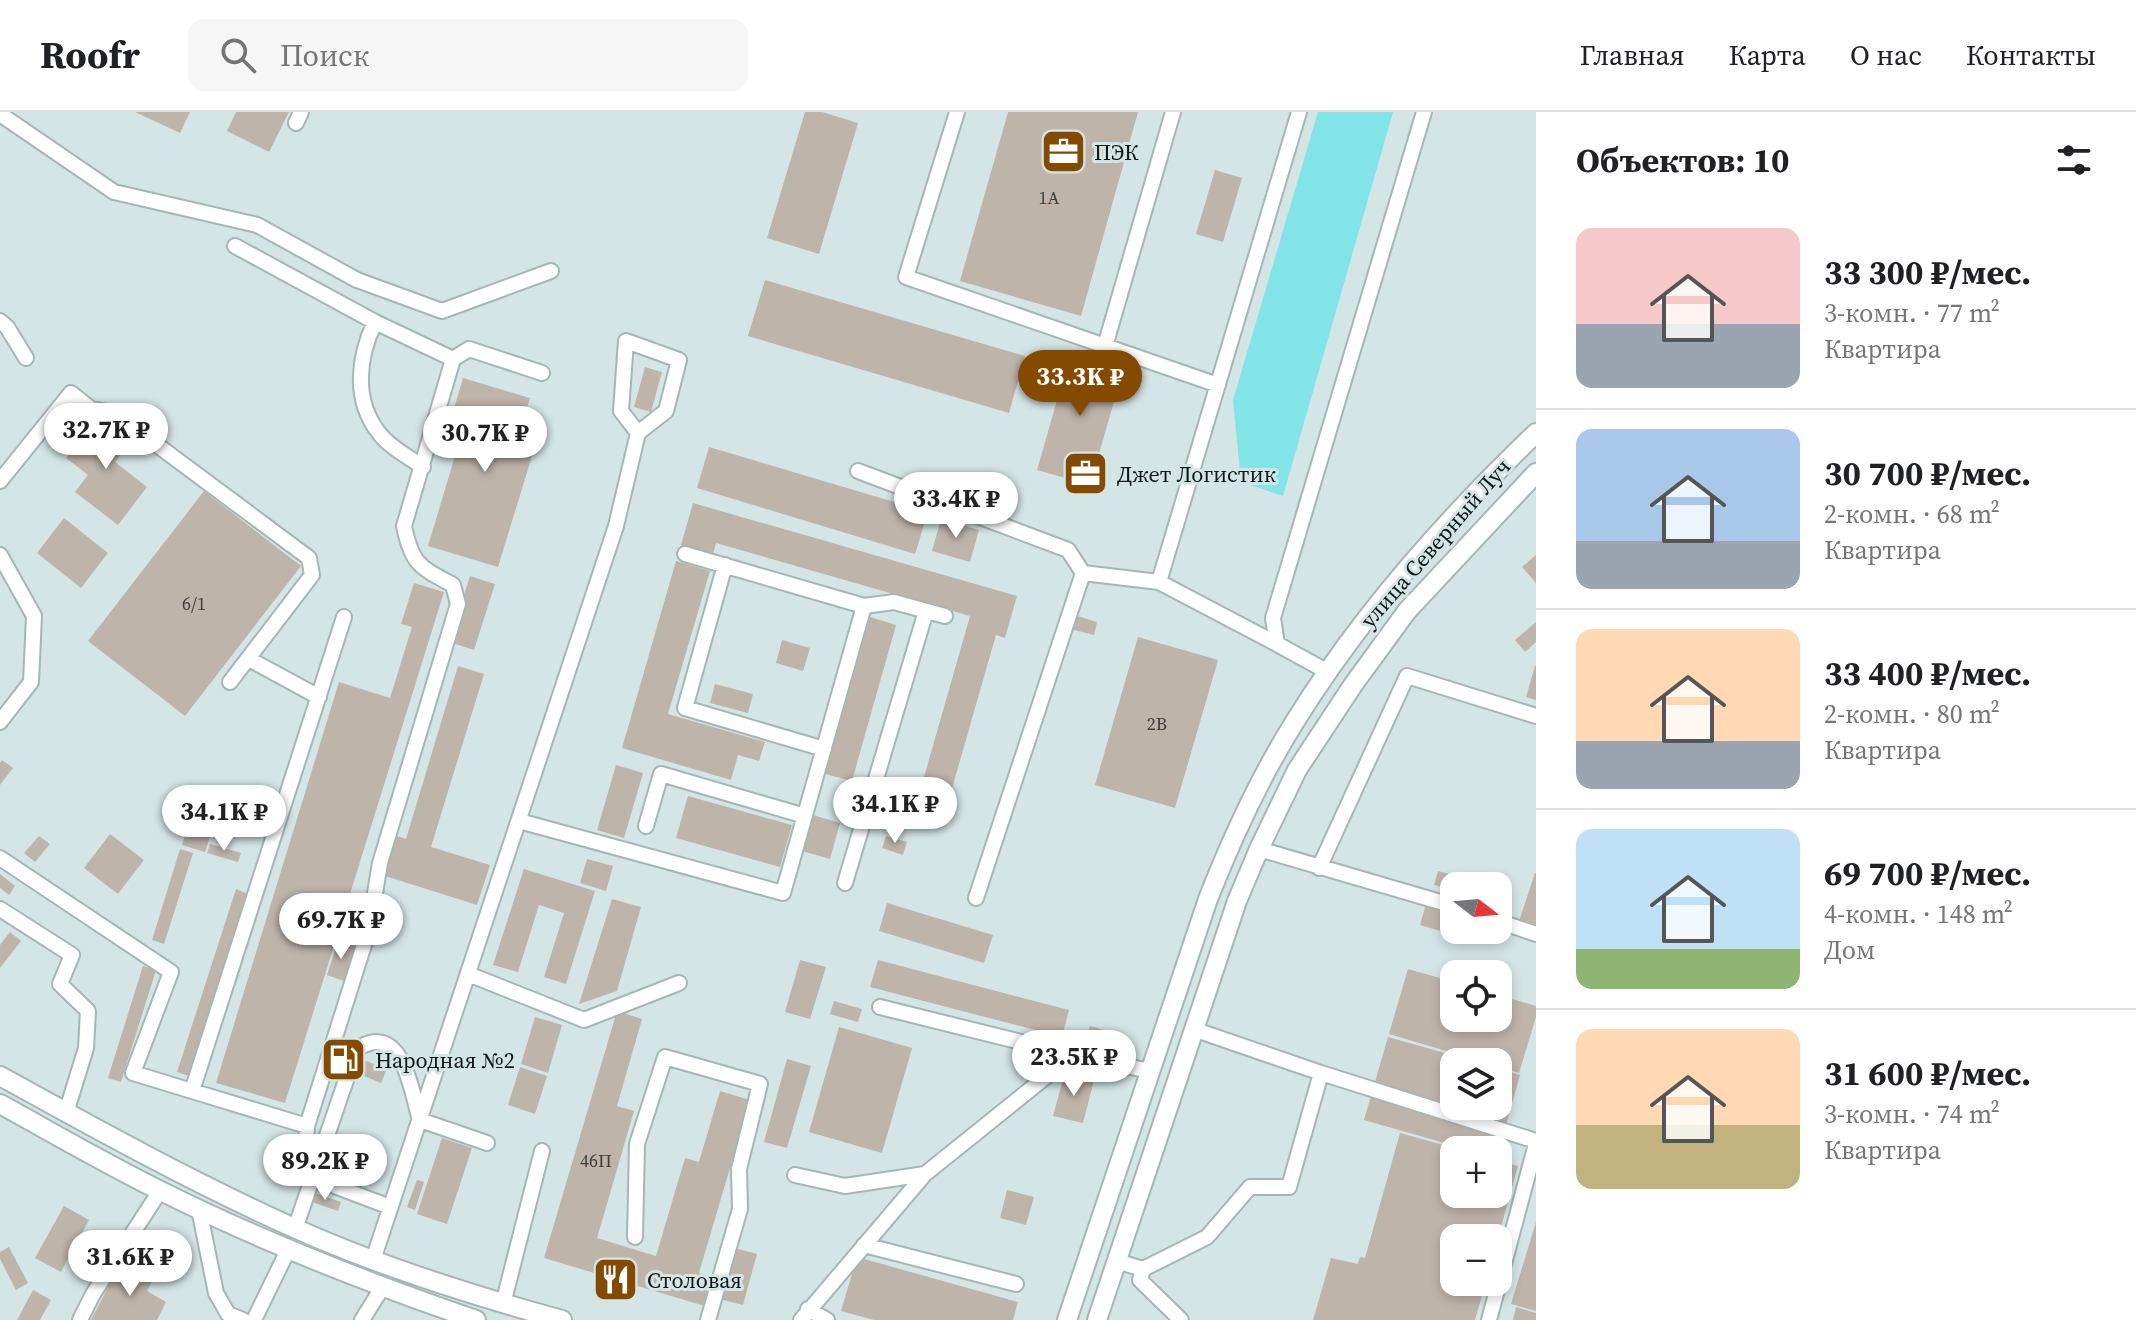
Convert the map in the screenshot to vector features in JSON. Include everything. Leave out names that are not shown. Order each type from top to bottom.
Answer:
[{"type":"main road","name":"улица Северный Луч","points":[[1067,1320],[1208,899],[1235,831],[1294,723],[1394,583],[1536,433]]},
{"type":"main road","name":"улица Северный Луч","points":[[1097,1320],[1222,942],[1259,849],[1297,770],[1407,611],[1536,473]]},
{"type":"main road","points":[[0,1076],[186,1178],[295,1229],[373,1260],[503,1304],[562,1320]]},
{"type":"main road","points":[[0,1104],[160,1191],[288,1250],[382,1288],[476,1320]]},
{"type":"lane","points":[[957,112],[906,277],[1218,385]]},
{"type":"lane","points":[[1105,346],[1173,112]]},
{"type":"lane","points":[[1159,582],[1299,112]]},
{"type":"lane","points":[[1277,644],[1273,618],[1424,112]]},
{"type":"lane","points":[[0,114],[114,192],[257,225],[357,280],[442,311],[551,271]]},
{"type":"lane","points":[[235,246],[375,322],[453,359]]},
{"type":"lane","points":[[0,321],[26,358]]},
{"type":"lane","points":[[375,322],[363,346],[360,381],[365,410],[380,435],[423,467]]},
{"type":"lane","points":[[373,1260],[616,526],[638,433],[666,411],[679,360],[626,341],[621,411],[638,433]]},
{"type":"lane","points":[[311,1177],[305,1159],[307,1126],[369,929],[380,863],[458,604],[453,585],[426,570],[409,552],[404,526],[453,359],[469,349],[542,373]]},
{"type":"lane","points":[[0,481],[71,393],[91,409],[114,413],[309,558],[312,575],[230,682]]},
{"type":"lane","points":[[858,471],[1068,550],[1083,573]]},
{"type":"lane","points":[[685,554],[864,606],[894,602],[945,616]]},
{"type":"lane","points":[[0,555],[34,616],[31,682],[0,722]]},
{"type":"lane","points":[[725,565],[685,708],[824,749]]},
{"type":"lane","points":[[1083,573],[1159,582],[1328,672]]},
{"type":"lane","points":[[976,898],[1083,573]]},
{"type":"lane","points":[[519,821],[783,893],[864,606]]},
{"type":"lane","points":[[845,883],[926,611]]},
{"type":"lane","points":[[192,1091],[344,617]]},
{"type":"lane","points":[[249,659],[319,697]]},
{"type":"lane","points":[[1319,868],[1407,676],[1536,716]]},
{"type":"lane","points":[[646,826],[661,774],[805,816]]},
{"type":"lane","points":[[1259,849],[1440,902]]},
{"type":"lane","points":[[0,858],[171,972],[133,1073],[307,1126]]},
{"type":"lane","points":[[0,909],[72,955],[60,984],[88,1011],[86,1048],[66,1113]]},
{"type":"lane","points":[[1512,926],[1536,934]]},
{"type":"lane","points":[[468,974],[584,1020],[679,983]]},
{"type":"lane","points":[[880,1007],[1150,1071]]},
{"type":"lane","points":[[1193,1029],[1536,1143],[1489,1320]]},
{"type":"lane","points":[[295,1229],[357,1048],[375,1042],[392,1047],[403,1062],[420,1120]]},
{"type":"lane","points":[[827,1320],[804,1315],[925,1174],[1073,1055]]},
{"type":"lane","points":[[635,1237],[637,1144],[665,1057],[760,1084],[739,1169],[740,1209],[708,1320]]},
{"type":"lane","points":[[1116,1261],[1143,1269],[1207,1237],[1250,1187],[1289,1187],[1321,1073]]},
{"type":"lane","points":[[420,1120],[487,1143]]},
{"type":"lane","points":[[503,1304],[542,1151]]},
{"type":"lane","points":[[795,1175],[845,1186],[925,1174]]},
{"type":"lane","points":[[311,1177],[390,1207]]},
{"type":"lane","points":[[80,1320],[93,1294],[160,1191]]},
{"type":"lane","points":[[199,1209],[216,1293],[228,1314],[243,1320]]},
{"type":"lane","points":[[864,1245],[1016,1284]]},
{"type":"lane","points":[[254,1320],[288,1250]]},
{"type":"lane","points":[[1143,1269],[1140,1280],[1181,1320]]},
{"type":"lane","points":[[362,1320],[382,1288]]},
{"type":"shaded area","points":[[1318,112],[1393,112],[1283,496],[1241,482],[1233,400]]},
{"type":"building","points":[[135,112],[190,112],[180,133]]},
{"type":"building","points":[[236,112],[289,112],[269,152],[227,131]]},
{"type":"building","points":[[805,112],[822,112],[858,123],[819,254],[767,238]]},
{"type":"building","points":[[1008,112],[1138,112],[1081,316],[960,281]]},
{"type":"building","points":[[1215,170],[1242,178],[1223,242],[1196,234]]},
{"type":"building","points":[[765,280],[1025,356],[1009,413],[748,336]]},
{"type":"building","points":[[1071,352],[1124,367],[1090,485],[1037,470]]},
{"type":"building","points":[[645,367],[662,372],[651,412],[634,407]]},
{"type":"building","points":[[463,378],[530,398],[522,424],[540,430],[498,567],[428,546],[467,416],[453,412]]},
{"type":"building","points":[[100,415],[132,440],[115,462],[147,487],[118,525],[75,492],[88,475],[66,458]]},
{"type":"building","points":[[709,447],[928,512],[915,554],[697,488]]},
{"type":"building","points":[[204,491],[301,566],[185,716],[88,641]]},
{"type":"building","points":[[693,503],[1017,596],[1005,638],[996,635],[951,792],[922,784],[970,616],[716,543],[713,554],[681,545]]},
{"type":"building","points":[[64,518],[108,553],[81,588],[37,553]]},
{"type":"building","points":[[941,519],[979,530],[970,562],[932,551]]},
{"type":"building","points":[[1536,555],[1536,583],[1522,567]]},
{"type":"building","points":[[676,561],[710,571],[668,714],[765,742],[759,761],[738,755],[731,780],[622,748]]},
{"type":"building","points":[[470,576],[495,584],[474,650],[449,642]]},
{"type":"building","points":[[414,583],[444,592],[285,1103],[216,1083],[339,682],[390,698],[412,627],[401,624]]},
{"type":"building","points":[[1074,615],[1097,622],[1094,635],[1070,629]]},
{"type":"building","points":[[870,617],[896,625],[852,781],[825,774]]},
{"type":"building","points":[[1536,622],[1536,642],[1525,652],[1515,640]]},
{"type":"building","points":[[1138,637],[1218,660],[1175,808],[1095,785]]},
{"type":"building","points":[[782,640],[810,648],[803,671],[776,663]]},
{"type":"building","points":[[458,666],[484,674],[431,847],[490,865],[477,905],[379,874],[391,834],[406,839]]},
{"type":"building","points":[[1536,666],[1536,700],[1526,697]]},
{"type":"building","points":[[715,684],[753,694],[748,713],[710,703]]},
{"type":"building","points":[[2,760],[13,768],[0,785],[0,763]]},
{"type":"building","points":[[616,765],[643,773],[624,838],[597,830]]},
{"type":"building","points":[[688,796],[792,825],[780,867],[676,838]]},
{"type":"building","points":[[193,811],[216,818],[205,852],[182,845]]},
{"type":"building","points":[[813,815],[840,823],[830,859],[802,851]]},
{"type":"building","points":[[110,834],[144,860],[118,894],[84,868]]},
{"type":"building","points":[[39,836],[50,844],[35,862],[24,853]]},
{"type":"building","points":[[886,836],[907,842],[903,855],[882,848]]},
{"type":"building","points":[[210,844],[241,853],[238,862],[207,853]]},
{"type":"building","points":[[180,849],[193,853],[164,944],[152,940]]},
{"type":"building","points":[[587,859],[613,866],[606,891],[580,883]]},
{"type":"building","points":[[524,869],[595,891],[566,984],[544,977],[564,913],[539,905],[518,972],[493,965]]},
{"type":"building","points":[[1438,871],[1442,872],[1440,887],[1434,885]]},
{"type":"building","points":[[1536,873],[1536,930],[1518,924]]},
{"type":"building","points":[[0,874],[15,886],[9,895],[0,888]]},
{"type":"building","points":[[236,889],[248,894],[189,1076],[177,1072]]},
{"type":"building","points":[[612,899],[641,907],[617,991],[579,1004]]},
{"type":"building","points":[[887,903],[993,935],[984,963],[879,931]]},
{"type":"building","points":[[1426,904],[1440,908],[1440,931],[1420,925]]},
{"type":"building","points":[[10,932],[21,941],[0,968],[0,945]]},
{"type":"building","points":[[338,941],[355,946],[344,981],[327,975]]},
{"type":"building","points":[[800,960],[826,967],[810,1019],[785,1012]]},
{"type":"building","points":[[878,960],[1069,1010],[1062,1037],[870,987]]},
{"type":"building","points":[[143,966],[156,970],[121,1082],[108,1078]]},
{"type":"building","points":[[1408,969],[1440,978],[1440,1032],[1512,1032],[1512,999],[1536,1006],[1536,1017],[1519,1073],[1512,1071],[1512,1048],[1440,1049],[1389,1034]]},
{"type":"building","points":[[834,1001],[862,1009],[858,1022],[830,1014]]},
{"type":"building","points":[[617,1011],[642,1019],[617,1106],[634,1111],[597,1238],[656,1256],[685,1158],[699,1162],[720,1091],[750,1100],[699,1273],[716,1278],[708,1307],[544,1258]]},
{"type":"building","points":[[535,1017],[562,1025],[548,1073],[521,1064]]},
{"type":"building","points":[[1090,1026],[1107,1031],[1101,1051],[1084,1046]]},
{"type":"building","points":[[839,1027],[912,1048],[882,1153],[809,1132]]},
{"type":"building","points":[[1388,1037],[1440,1052],[1440,1120],[1507,1120],[1503,1136],[1440,1136],[1440,1142],[1364,1120]]},
{"type":"building","points":[[340,1051],[387,1069],[381,1083],[335,1064]]},
{"type":"building","points":[[787,1059],[811,1066],[787,1148],[764,1142]]},
{"type":"building","points":[[520,1067],[547,1076],[535,1114],[508,1105]]},
{"type":"building","points":[[1065,1072],[1094,1080],[1083,1123],[1053,1116]]},
{"type":"building","points":[[1512,1072],[1520,1075],[1512,1104]]},
{"type":"building","points":[[1400,1133],[1440,1144],[1440,1208],[1506,1208],[1502,1224],[1440,1224],[1440,1296],[1482,1296],[1475,1320],[1313,1320],[1331,1258],[1358,1264],[1360,1257],[1365,1258]]},
{"type":"building","points":[[442,1138],[472,1148],[447,1224],[417,1214]]},
{"type":"building","points":[[332,1145],[360,1156],[356,1166],[328,1155]]},
{"type":"building","points":[[1512,1164],[1518,1166],[1512,1188]]},
{"type":"building","points":[[417,1180],[424,1182],[415,1210],[407,1207]]},
{"type":"building","points":[[1007,1190],[1034,1197],[1026,1225],[1000,1218]]},
{"type":"building","points":[[312,1192],[341,1202],[338,1211],[309,1201]]},
{"type":"building","points":[[64,1206],[89,1220],[61,1272],[35,1258]]},
{"type":"building","points":[[1536,1222],[1536,1311],[1511,1304]]},
{"type":"building","points":[[9,1247],[28,1283],[16,1290],[0,1259],[0,1252]]},
{"type":"building","points":[[735,1248],[757,1254],[743,1305],[720,1299]]},
{"type":"building","points":[[857,1257],[1018,1302],[1013,1320],[874,1320],[841,1311]]},
{"type":"building","points":[[134,1261],[156,1274],[147,1291],[166,1302],[157,1320],[91,1320],[115,1274],[124,1279]]},
{"type":"building","points":[[33,1290],[51,1300],[40,1320],[17,1320]]},
{"type":"building","points":[[1516,1307],[1536,1313],[1536,1320],[1513,1320]]},
{"type":"place","name":"ПЭК","points":[[1063,152]]},
{"type":"place","name":"Джет Логистик","points":[[1086,474]]},
{"type":"place","name":"Народная №2","points":[[344,1060]]},
{"type":"place","name":"Столовая","points":[[616,1280]]}]
